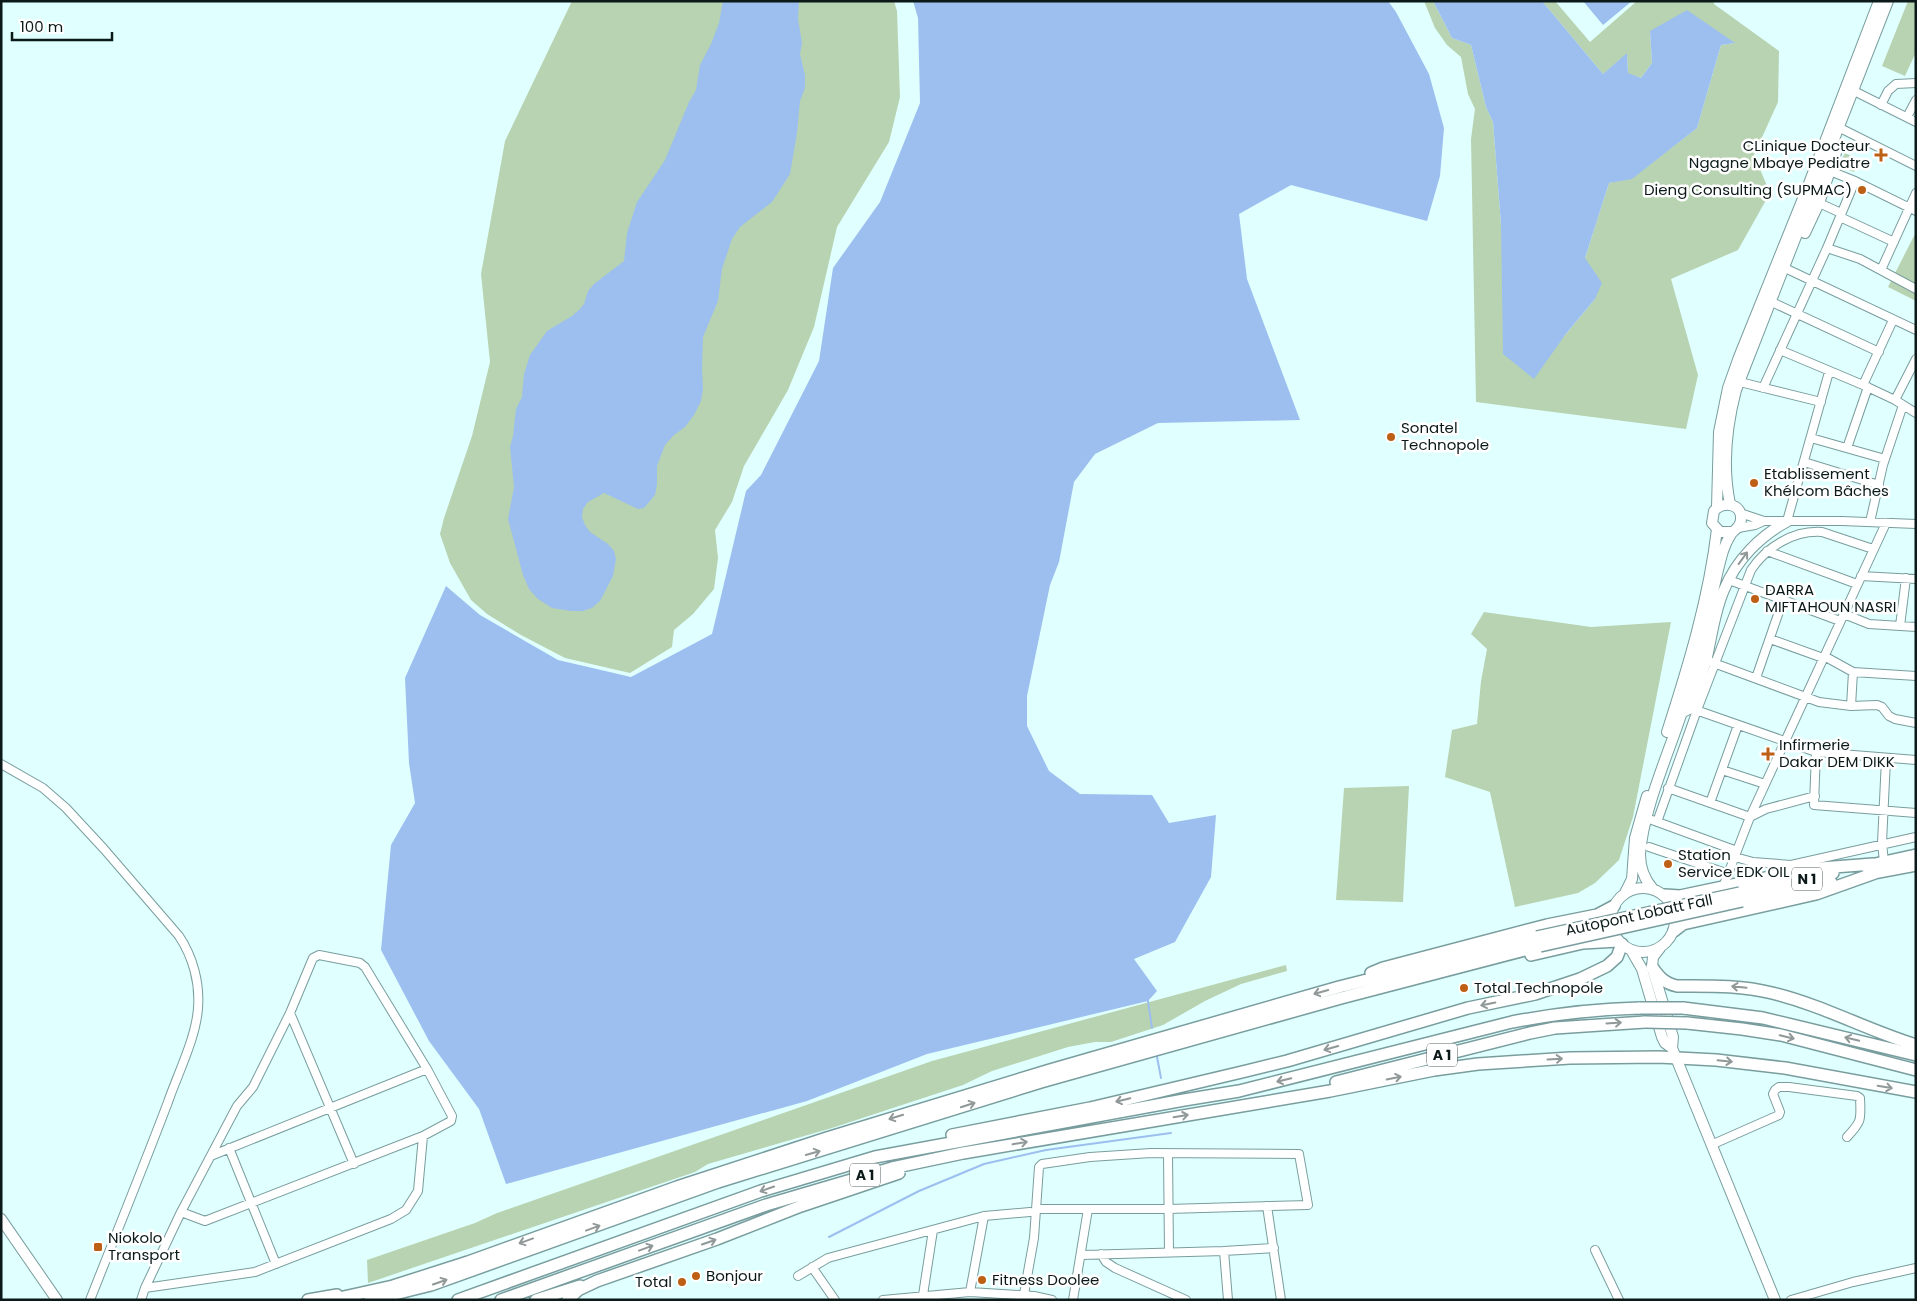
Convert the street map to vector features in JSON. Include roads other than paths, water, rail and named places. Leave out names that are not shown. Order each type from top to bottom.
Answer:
[{"type":"highway","points":[[1674,931],[1683,924],[1816,894],[1877,866],[1916,855]]},
{"type":"highway","points":[[1665,895],[1680,896],[1808,869],[1916,865]]},
{"type":"highway","name":"Autopont Lobatt Fall","points":[[1340,993],[1538,941],[1877,866]]},
{"type":"highway","points":[[1340,993],[1383,968],[1547,925],[1597,915],[1614,906]]},
{"type":"highway","points":[[370,1300],[468,1262],[677,1187],[827,1138],[1041,1073],[1340,993],[1391,990],[1583,943],[1624,945],[1617,958],[1607,966],[1580,979],[1535,994],[1468,1008],[1286,1061],[1090,1108],[973,1130],[935,1139],[898,1152]]},
{"type":"highway","points":[[1652,967],[1662,980],[1669,984],[1676,986],[1728,986],[1771,993],[1815,1006],[1879,1033],[1916,1045]]},
{"type":"highway","name":"A 1","points":[[458,1300],[797,1179],[898,1152],[1239,1091],[1512,1022],[1551,1015],[1594,1010],[1683,1008],[1763,1018],[1916,1056]]},
{"type":"highway","name":"A 1","points":[[501,1300],[766,1205],[892,1168],[963,1152],[1242,1106],[1516,1036],[1555,1028],[1644,1022],[1687,1023],[1742,1029],[1781,1035],[1916,1070]]},
{"type":"highway","points":[[1242,1106],[1434,1070],[1478,1064],[1674,1053],[1768,1066],[1916,1092]]},
{"type":"highway","points":[[536,1300],[717,1239],[801,1206],[963,1152]]},
{"type":"highway","points":[[568,1300],[578,1290],[597,1281]]},
{"type":"highway","points":[[449,1300],[504,1282]]},
{"type":"highway","points":[[308,1300],[393,1290]]},
{"type":"highway","points":[[330,1300],[393,1290]]},
{"type":"highway","points":[[376,1300],[393,1290]]},
{"type":"main road","points":[[1775,1300],[1674,1053],[1662,1037],[1642,969],[1614,935],[1611,920],[1614,906],[1625,893],[1632,879],[1638,824],[1695,638],[1717,529],[1712,518],[1717,507],[1719,432],[1728,388],[1879,1]]},
{"type":"main road","points":[[1736,390],[1744,383],[1776,304],[1888,1]]},
{"type":"main road","points":[[1730,504],[1724,471],[1725,444],[1736,390],[1751,348],[1814,204],[1826,182],[1894,1]]},
{"type":"main road","points":[[1690,711],[1702,642],[1721,561],[1726,544],[1741,519],[1740,513],[1735,506],[1730,504],[1717,507]]},
{"type":"main road","points":[[1724,590],[1746,554],[1757,542],[1769,532],[1788,521]]},
{"type":"main road","points":[[1717,529],[1724,533],[1735,530]]},
{"type":"main road","points":[[1652,889],[1644,878],[1640,862],[1642,844],[1690,711],[1710,662],[1724,590],[1724,566],[1721,561]]},
{"type":"main road","points":[[1625,893],[1643,887],[1652,889],[1665,895],[1674,909],[1676,919],[1674,931],[1653,957],[1652,967],[1673,1037],[1674,1053]]},
{"type":"main road","points":[[1624,945],[1647,952],[1662,946]]},
{"type":"main road","points":[[1,1219],[57,1300]]},
{"type":"street","points":[[1881,105],[1888,91],[1896,84],[1916,83]]},
{"type":"street","points":[[1858,93],[1916,122]]},
{"type":"street","points":[[1907,118],[1916,100]]},
{"type":"street","points":[[1844,130],[1916,166]]},
{"type":"street","points":[[1830,171],[1912,209]]},
{"type":"street","points":[[1763,388],[1827,248],[1855,181]]},
{"type":"street","points":[[1881,270],[1912,209],[1916,193]]},
{"type":"street","points":[[1814,204],[1841,215],[1894,242]]},
{"type":"street","points":[[1827,248],[1860,259],[1916,289]]},
{"type":"street","points":[[1789,270],[1916,330]]},
{"type":"street","points":[[1776,304],[1879,352]]},
{"type":"street","points":[[1848,448],[1866,386],[1893,320]]},
{"type":"street","points":[[1780,350],[1866,386],[1916,413]]},
{"type":"street","points":[[1895,400],[1915,362]]},
{"type":"street","points":[[1788,521],[1829,372]]},
{"type":"street","points":[[1744,383],[1821,402]]},
{"type":"street","points":[[1870,522],[1886,459],[1903,406]]},
{"type":"street","points":[[1811,438],[1886,459]]},
{"type":"street","points":[[1804,462],[1879,485]]},
{"type":"street","points":[[1740,513],[1764,521],[1916,524]]},
{"type":"street","points":[[1735,530],[1764,521]]},
{"type":"street","points":[[1723,887],[1750,817],[1886,523]]},
{"type":"street","points":[[1873,549],[1815,531],[1787,538],[1767,551],[1758,559],[1751,570],[1710,662],[1829,704],[1851,706],[1877,705],[1895,719],[1916,723]]},
{"type":"street","points":[[1767,551],[1857,584]]},
{"type":"street","points":[[1861,576],[1916,579]]},
{"type":"street","points":[[1900,626],[1906,578]]},
{"type":"street","points":[[1729,580],[1783,600],[1869,624],[1916,627]]},
{"type":"street","points":[[1756,678],[1783,600]]},
{"type":"street","points":[[1770,639],[1824,657],[1853,672],[1916,676]]},
{"type":"street","points":[[1851,706],[1853,672]]},
{"type":"street","points":[[1916,760],[1816,752],[1738,725],[1690,711],[1668,788],[1652,820],[1753,862],[1791,865],[1916,837]]},
{"type":"street","points":[[1710,803],[1738,725]]},
{"type":"street","points":[[1816,752],[1814,805],[1916,813]]},
{"type":"street","points":[[1877,866],[1882,844],[1882,810],[1886,759]]},
{"type":"street","points":[[1,764],[43,788],[66,808],[104,849],[179,936],[186,946],[196,975],[198,1008],[191,1038],[90,1300]]},
{"type":"street","points":[[1722,770],[1765,784]]},
{"type":"street","points":[[1668,788],[1750,817],[1766,809],[1815,796]]},
{"type":"street","points":[[1649,847],[1729,874]]},
{"type":"street","points":[[141,1300],[181,1212],[213,1155],[237,1106],[253,1086],[316,956],[360,963],[365,967],[427,1070],[452,1119],[422,1136],[205,1221],[181,1212]]},
{"type":"street","points":[[290,1012],[354,1164]]},
{"type":"street","points":[[213,1155],[427,1070]]},
{"type":"street","points":[[1711,1145],[1779,1114],[1774,1094],[1775,1090],[1789,1087],[1857,1096],[1860,1098],[1861,1119],[1848,1137]]},
{"type":"street","points":[[145,1288],[255,1272],[391,1219],[406,1210],[418,1192],[422,1136]]},
{"type":"street","points":[[229,1148],[276,1264]]},
{"type":"street","points":[[1168,1154],[1169,1252]]},
{"type":"street","points":[[798,1276],[828,1258],[984,1216],[1033,1210],[1308,1205],[1299,1154],[1168,1154],[1090,1157],[1040,1164],[1033,1210],[1023,1297]]},
{"type":"street","points":[[1267,1206],[1282,1300]]},
{"type":"street","points":[[1073,1300],[1088,1209]]},
{"type":"street","points":[[970,1292],[984,1216]]},
{"type":"street","points":[[923,1295],[932,1230]]},
{"type":"street","points":[[1082,1254],[1274,1248]]},
{"type":"street","points":[[1595,1250],[1619,1300]]},
{"type":"street","points":[[1224,1251],[1228,1300]]},
{"type":"street","points":[[1101,1254],[1106,1262],[1115,1268],[1174,1297],[1186,1300]]},
{"type":"street","points":[[812,1267],[835,1300]]},
{"type":"street","points":[[1791,1300],[1853,1282],[1916,1268]]},
{"type":"street","points":[[883,1300],[970,1292],[980,1296],[1052,1300]]},
{"type":"water","points":[[723,1],[799,1],[798,19],[802,43],[800,54],[805,75],[805,88],[800,101],[790,174],[772,202],[740,227],[732,239],[722,269],[718,301],[703,337],[703,389],[701,401],[685,427],[665,445],[657,466],[655,495],[644,508],[638,509],[604,493],[588,502],[583,509],[582,517],[585,525],[590,532],[608,544],[614,551],[616,559],[613,576],[600,601],[592,608],[583,611],[552,608],[538,599],[529,589],[523,575],[508,519],[514,487],[510,447],[516,409],[522,397],[524,374],[530,355],[547,331],[580,309],[584,304],[588,291],[594,284],[624,261],[627,233],[637,202],[665,160],[689,102],[696,90],[700,65],[719,23]]},
{"type":"water","points":[[913,1],[1388,1],[1396,12],[1429,74],[1444,128],[1440,176],[1427,221],[1291,185],[1239,214],[1247,279],[1300,420],[1158,423],[1095,454],[1074,482],[1059,562],[1050,585],[1027,696],[1027,726],[1049,771],[1080,794],[1152,795],[1169,823],[1216,815],[1211,877],[1175,942],[1134,959],[1157,991],[1148,1001],[927,1054],[807,1101],[506,1184],[479,1109],[429,1041],[381,950],[391,845],[415,803],[409,763],[405,678],[446,586],[480,615],[558,660],[631,677],[712,634],[746,491],[761,475],[819,361],[833,268],[880,202],[920,103],[918,18]]},
{"type":"water","points":[[1433,1],[1542,1],[1603,74],[1627,53],[1628,73],[1641,78],[1652,63],[1650,31],[1687,10],[1735,43],[1721,45],[1697,128],[1632,179],[1609,183],[1585,258],[1602,283],[1595,299],[1565,335],[1534,379],[1503,354],[1501,224],[1493,122],[1486,107],[1471,45],[1452,38]]},
{"type":"water","points":[[1583,1],[1632,1],[1603,25]]},
{"type":"waterway","points":[[1148,1001],[1152,1028]]},
{"type":"waterway","points":[[1157,1057],[1161,1078]]},
{"type":"waterway","points":[[829,1237],[919,1191],[984,1164],[1046,1150],[1171,1133]]},
{"type":"place","name":"CLinique Docteur Ngagne Mbaye Pediatre","points":[[1881,155]]},
{"type":"place","name":"Dieng Consulting (SUPMAC)","points":[[1862,190]]},
{"type":"place","name":"Sonatel Technopole","points":[[1391,437]]},
{"type":"place","name":"Etablissement Khélcom Bâches","points":[[1754,483]]},
{"type":"place","name":"DARRA MIFTAHOUN NASRI","points":[[1755,599]]},
{"type":"place","name":"Infirmerie Dakar DEM DIKK","points":[[1768,754]]},
{"type":"place","name":"Station Service EDK OIL","points":[[1668,864]]},
{"type":"place","name":"Total Technopole","points":[[1464,988]]},
{"type":"place","name":"Niokolo Transport","points":[[98,1247]]},
{"type":"place","name":"Bonjour","points":[[696,1276]]},
{"type":"place","name":"Fitness Doolee","points":[[982,1280]]},
{"type":"place","name":"Total","points":[[682,1282]]}]
